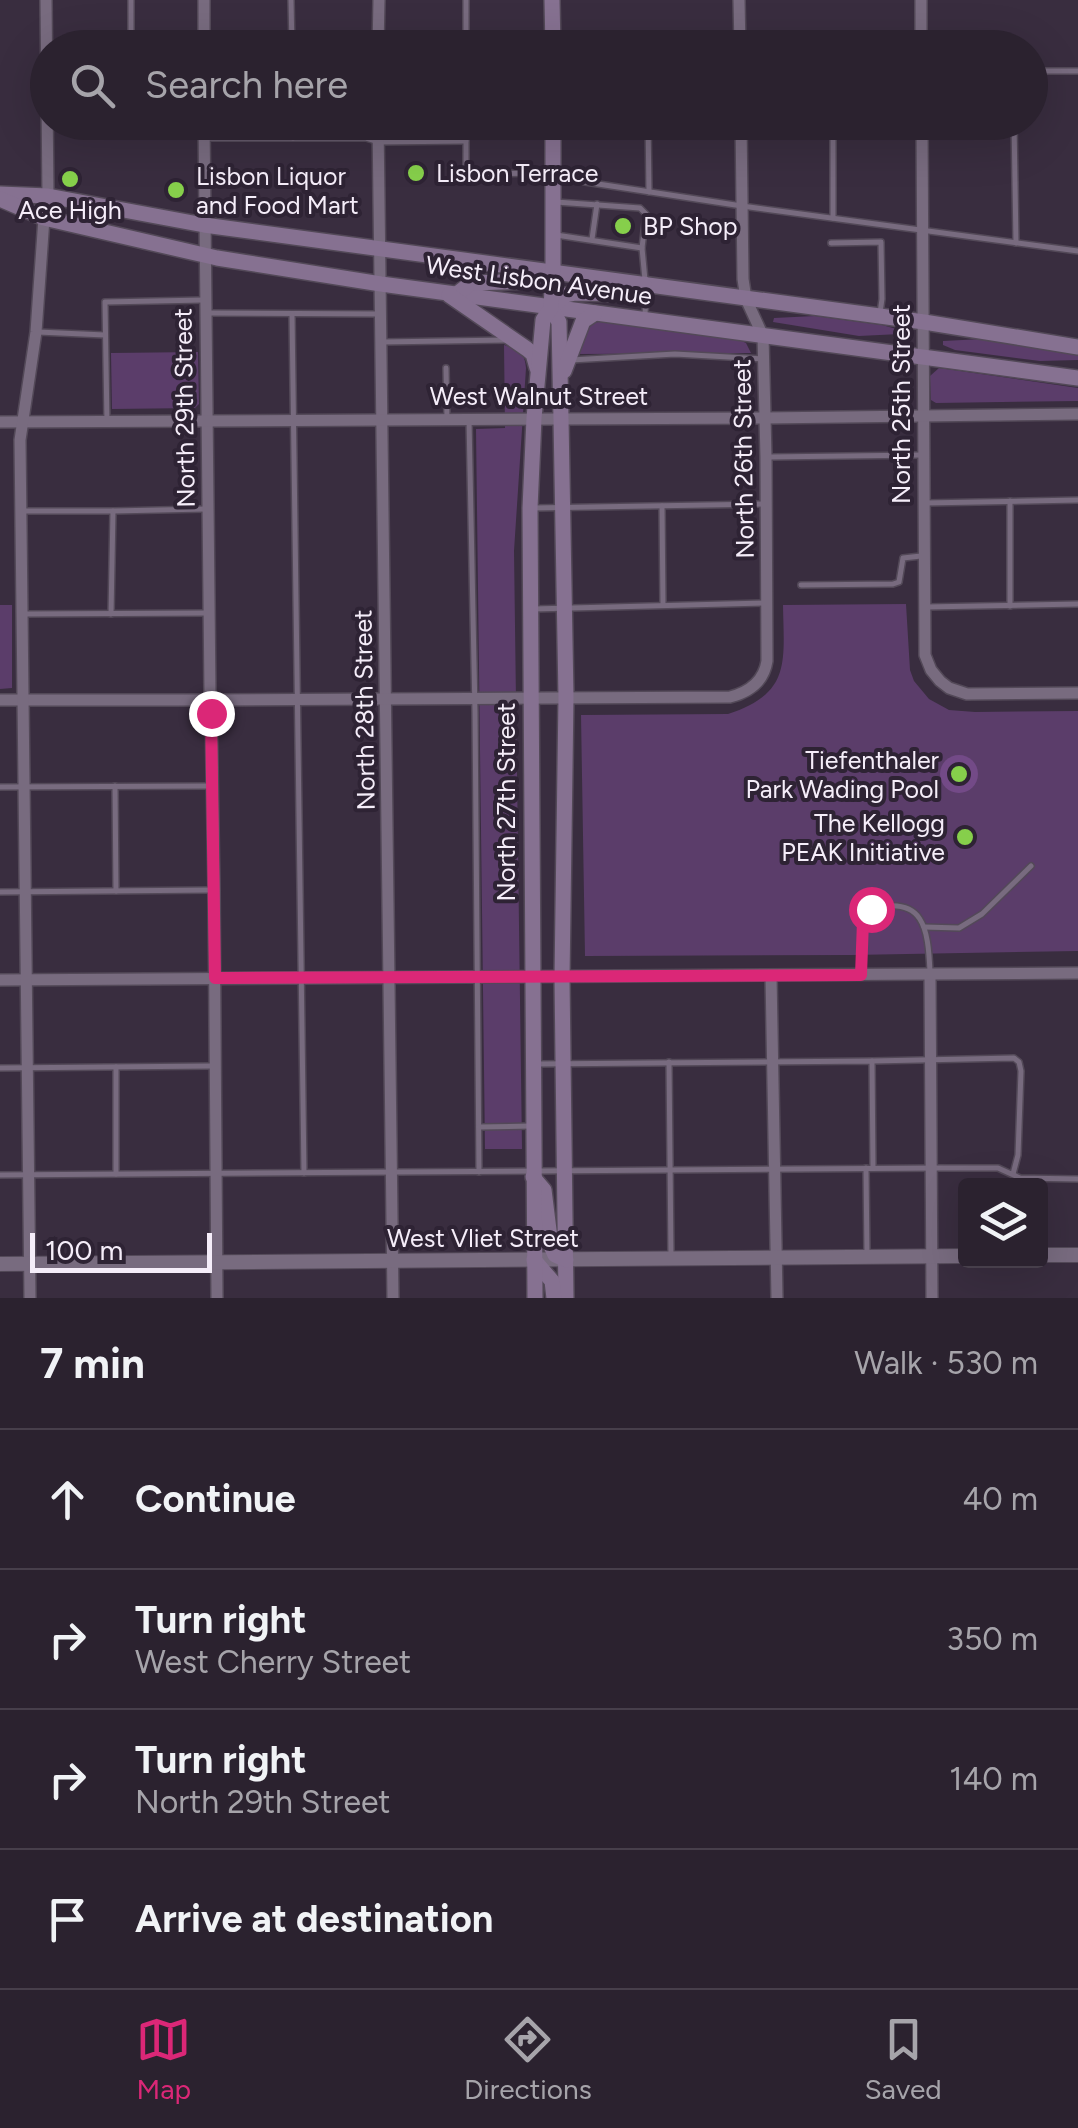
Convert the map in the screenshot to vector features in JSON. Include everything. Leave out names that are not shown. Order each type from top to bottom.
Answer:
[{"type":"main road","points":[[552,0],[552,30]]},
{"type":"main road","name":"North 27th Street","points":[[534,1298],[530,508],[543,320],[551,308],[553,140]]},
{"type":"main road","name":"West Lisbon Avenue","points":[[0,196],[48,196],[204,225],[924,322],[1078,347]]},
{"type":"main road","name":"West Lisbon Avenue","points":[[0,196],[44,218],[205,256],[551,308],[1078,378]]},
{"type":"main road","points":[[538,376],[533,354],[452,294],[471,283],[532,282],[553,272]]},
{"type":"main road","points":[[551,308],[566,295],[636,294],[645,284]]},
{"type":"main road","name":"North 27th Street","points":[[551,308],[559,322],[562,419],[566,1298]]},
{"type":"main road","points":[[560,380],[582,321],[595,314]]},
{"type":"main road","points":[[533,1174],[544,1190],[551,1246],[555,1255],[566,1260]]},
{"type":"main road","points":[[534,1260],[552,1281],[554,1298]]},
{"type":"street","points":[[46,0],[46,30]]},
{"type":"street","points":[[204,0],[204,30]]},
{"type":"street","points":[[378,30],[379,0]]},
{"type":"street","points":[[739,0],[740,30]]},
{"type":"street","points":[[921,30],[922,0]]},
{"type":"street","points":[[30,1298],[21,422],[36,332],[48,196],[47,140]]},
{"type":"street","name":"North 29th Street","points":[[204,140],[217,1298]]},
{"type":"street","name":"North 26th Street","points":[[566,697],[730,697],[746,691],[762,676],[767,660],[768,603],[764,358],[763,336],[746,299],[743,279],[742,140]]},
{"type":"street","name":"North 25th Street","points":[[922,140],[925,655],[940,681],[967,694],[1078,693]]},
{"type":"street","name":"North 28th Street","points":[[379,142],[393,1298]]},
{"type":"street","name":"West Walnut Street","points":[[0,422],[1078,414]]},
{"type":"street","points":[[0,700],[566,697]]},
{"type":"street","points":[[0,980],[1078,974]]},
{"type":"street","points":[[930,975],[932,1298]]},
{"type":"street","points":[[772,976],[776,1298]]},
{"type":"street","points":[[1048,1255],[1078,1255]]},
{"type":"street","name":"West Vliet Street","points":[[0,1264],[958,1256]]},
{"type":"lane","points":[[131,0],[131,30]]},
{"type":"lane","points":[[291,0],[292,30]]},
{"type":"lane","points":[[466,0],[466,30]]},
{"type":"lane","points":[[1048,71],[1078,71]]},
{"type":"lane","points":[[372,140],[466,141],[466,174],[540,173],[742,206],[1078,251]]},
{"type":"lane","points":[[648,140],[649,192]]},
{"type":"lane","points":[[833,140],[833,218]]},
{"type":"lane","points":[[1014,140],[1016,243]]},
{"type":"lane","points":[[554,202],[640,208],[646,214],[642,248],[645,320]]},
{"type":"lane","points":[[592,239],[597,204]]},
{"type":"lane","points":[[554,235],[642,248]]},
{"type":"lane","points":[[831,242],[880,242],[880,316]]},
{"type":"lane","points":[[107,423],[104,302],[292,314],[382,314]]},
{"type":"lane","points":[[292,314],[304,1173]]},
{"type":"lane","points":[[36,332],[105,334]]},
{"type":"lane","points":[[382,342],[514,339]]},
{"type":"lane","points":[[568,360],[675,354],[764,358]]},
{"type":"lane","points":[[446,368],[447,418]]},
{"type":"lane","points":[[469,418],[479,1172]]},
{"type":"lane","points":[[766,458],[922,455]]},
{"type":"lane","points":[[922,503],[1078,500]]},
{"type":"lane","points":[[1010,501],[1010,606]]},
{"type":"lane","points":[[530,508],[766,504]]},
{"type":"lane","points":[[662,506],[663,605]]},
{"type":"lane","points":[[21,512],[208,508]]},
{"type":"lane","points":[[112,614],[113,512]]},
{"type":"lane","points":[[800,585],[892,584],[899,582],[903,558],[923,556]]},
{"type":"lane","points":[[530,609],[768,603]]},
{"type":"lane","points":[[924,607],[1078,604]]},
{"type":"lane","points":[[22,614],[209,613]]},
{"type":"lane","points":[[115,786],[116,891]]},
{"type":"lane","points":[[0,787],[212,786]]},
{"type":"lane","points":[[924,927],[959,928],[982,914],[1031,866]]},
{"type":"lane","points":[[0,892],[214,890]]},
{"type":"lane","points":[[861,975],[863,921],[871,909],[888,904],[905,906],[924,927],[930,975]]},
{"type":"lane","points":[[532,1064],[1014,1058],[1020,1062],[1022,1071],[1018,1156],[1013,1174]]},
{"type":"lane","points":[[867,1257],[872,1061]]},
{"type":"lane","points":[[669,1062],[671,1259]]},
{"type":"lane","points":[[0,1068],[216,1066]]},
{"type":"lane","points":[[116,1067],[116,1174]]},
{"type":"lane","points":[[479,1127],[533,1126]]},
{"type":"lane","points":[[0,1175],[998,1168],[1020,1178],[1078,1179]]},
{"type":"shaded area","points":[[815,316],[882,325],[900,330],[900,334],[859,336],[773,322],[774,318]]},
{"type":"shaded area","points":[[602,321],[737,339],[746,343],[751,353],[578,354],[588,329]]},
{"type":"shaded area","points":[[982,339],[1078,353],[1078,360],[1040,361],[943,345],[943,341]]},
{"type":"shaded area","points":[[504,345],[520,352],[526,368],[514,551],[522,1149],[485,1149],[476,429],[505,428]]},
{"type":"shaded area","points":[[198,352],[199,404],[195,408],[112,409],[111,353]]},
{"type":"shaded area","points":[[939,368],[1078,388],[1078,401],[936,403],[931,400],[930,376]]},
{"type":"shaded area","points":[[906,604],[910,670],[929,699],[949,710],[1078,711],[1078,951],[585,956],[581,715],[728,714],[748,706],[773,686],[783,659],[783,605]]},
{"type":"shaded area","points":[[0,605],[12,605],[12,688],[0,689]]},
{"type":"shaded area","name":"Tiefenthaler Park Wading Pool","points":[[959,755],[972,761],[978,774],[972,787],[959,793],[946,787],[940,774],[946,761]]},
{"type":"place","name":"Lisbon Terrace","points":[[416,173]]},
{"type":"place","name":"Ace High","points":[[70,179]]},
{"type":"place","name":"Lisbon Liquor and Food Mart","points":[[176,190]]},
{"type":"place","name":"BP Shop","points":[[623,226]]},
{"type":"place","name":"Tiefenthaler Park Wading Pool","points":[[959,774]]},
{"type":"place","name":"The Kellogg PEAK Initiative","points":[[965,837]]},
{"type":"route","points":[[211,713],[215,978],[861,975],[863,921],[871,909]]}]
